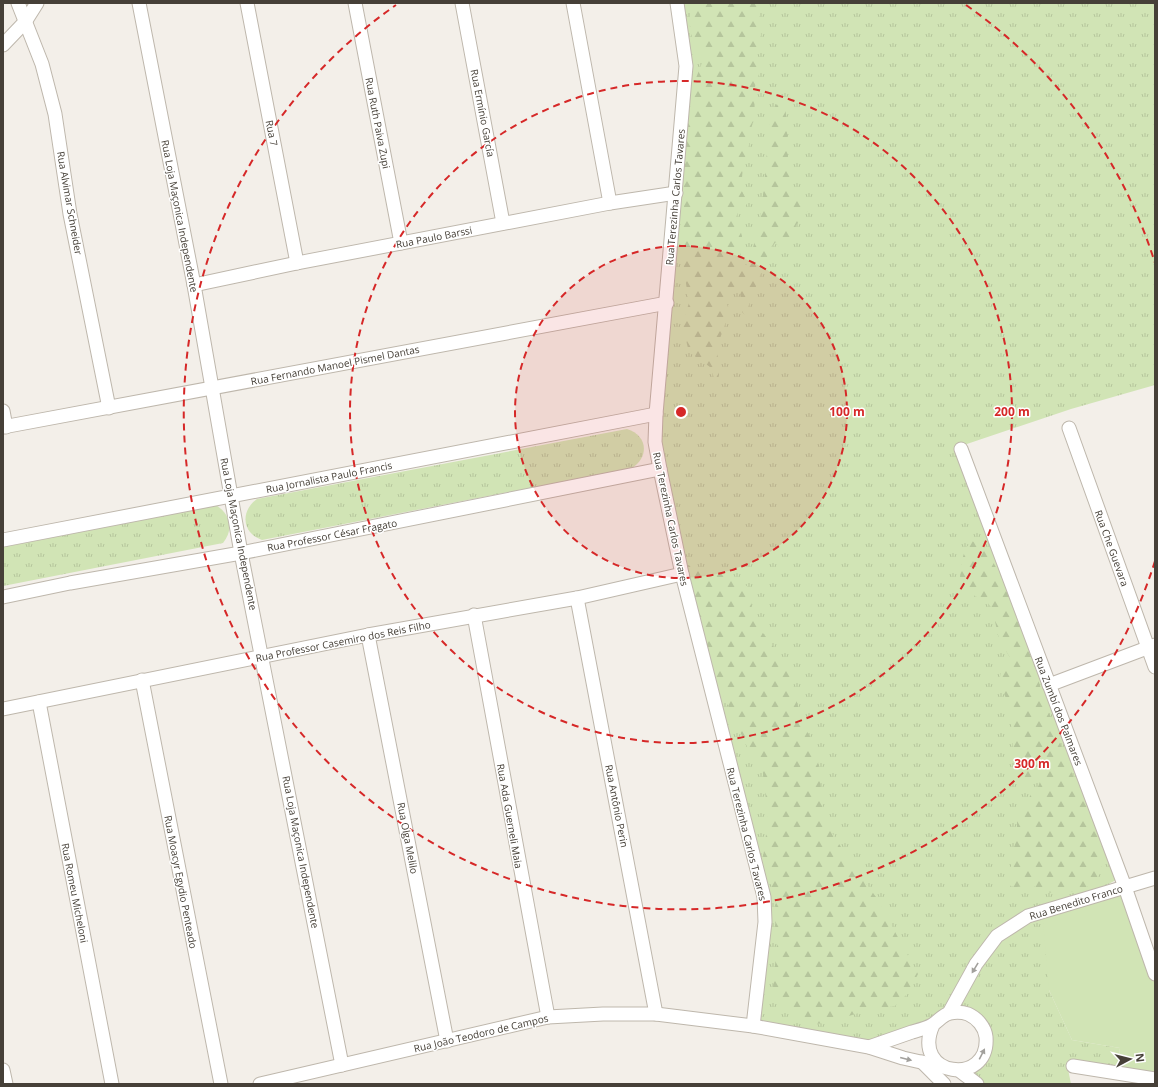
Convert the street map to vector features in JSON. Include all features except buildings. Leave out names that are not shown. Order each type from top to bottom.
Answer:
[{"type":"street","name":"Rua Alvimar Schneider","points":[[18,3],[42,64],[55,114],[70,214],[109,408]]},
{"type":"street","points":[[3,45],[25,22],[38,3]]},
{"type":"street","name":"Rua Loja Maçonica Independente","points":[[139,3],[194,286],[211,388],[242,554],[342,1065]]},
{"type":"street","name":"Rua 7","points":[[247,3],[297,263]]},
{"type":"street","name":"Rua Ruth Paiva Zupi","points":[[355,3],[401,243]]},
{"type":"street","name":"Rua Ermínio García","points":[[462,3],[504,223]]},
{"type":"street","points":[[573,3],[610,203]]},
{"type":"street","name":"Rua Terezinha Carlos Tavares","points":[[676,3],[686,66],[667,303],[656,414],[655,442],[682,574],[764,897],[765,922],[753,1026]]},
{"type":"street","name":"Rua Paulo Barssi","points":[[194,286],[297,263],[504,223],[610,203],[676,193]]},
{"type":"street","name":"Rua Fernando Manoel Pismel Dantas","points":[[5,427],[667,303]]},
{"type":"street","points":[[3,411],[5,427]]},
{"type":"street","name":"Rua Jornalista Paulo Francis","points":[[3,540],[656,414]]},
{"type":"street","name":"Rua Che Guevara","points":[[1069,428],[1151,646],[1155,667]]},
{"type":"street","name":"Rua Zumbí dos Palmares","points":[[961,448],[1048,685],[1125,887],[1155,974]]},
{"type":"street","name":"Rua Professor César Fragato","points":[[3,597],[70,583],[242,554],[660,469]]},
{"type":"street","name":"Rua Professor Casemiro dos Reis Filho","points":[[3,709],[142,680],[474,615],[577,598],[682,574]]},
{"type":"street","name":"Rua Antônio Perin","points":[[577,598],[656,1014]]},
{"type":"street","name":"Rua Ada Guerneli Maia","points":[[474,615],[548,1017]]},
{"type":"street","name":"Rua Olga Melilo","points":[[368,636],[447,1041]]},
{"type":"street","points":[[1048,685],[1151,646]]},
{"type":"street","name":"Rua Moacyr Egydio Penteado","points":[[142,680],[221,1084]]},
{"type":"street","name":"Rua Romeu Micheloni","points":[[39,702],[112,1084]]},
{"type":"street","name":"Rua Benedito Franco","points":[[949,1013],[976,964],[997,936],[1028,916],[1155,878]]},
{"type":"street","points":[[753,1026],[869,1047],[922,1062],[943,1067],[960,1070],[969,1068],[980,1059],[986,1046],[986,1036],[982,1027],[976,1019],[968,1014],[958,1012],[949,1013],[942,1016],[933,1025],[929,1034],[928,1044],[931,1054],[943,1067]]},
{"type":"street","name":"Rua João Teodoro de Campos","points":[[260,1084],[548,1017],[603,1014],[656,1014],[753,1026]]},
{"type":"street","points":[[869,1047],[933,1025]]},
{"type":"street","points":[[922,1062],[944,1084]]},
{"type":"street","points":[[1074,1066],[1155,1079]]},
{"type":"street","points":[[3,1070],[6,1084]]},
{"type":"street","points":[[960,1070],[972,1082]]},
{"type":"green space","points":[[677,3],[1155,3],[1155,385],[1071,409],[955,448],[1120,878],[1076,901],[1049,990],[1072,1040],[1120,1048],[1117,1074],[1067,1064],[1071,1084],[978,1084],[969,1068],[985,1036],[958,1012],[995,939],[949,1013],[869,1047],[753,1026],[765,922],[655,442],[686,66]]},
{"type":"green space","points":[[692,3],[762,3],[759,13],[761,35],[757,51],[759,74],[754,90],[755,119],[749,130],[749,145],[743,166],[741,189],[747,201],[746,206],[739,210],[736,217],[742,236],[739,271],[743,271],[756,238],[763,197],[770,117],[773,109],[779,102],[785,107],[788,160],[792,187],[804,201],[812,206],[796,225],[794,234],[786,248],[780,249],[776,242],[771,247],[745,315],[742,312],[740,291],[732,290],[727,293],[725,301],[730,310],[717,347],[719,375],[718,379],[715,380],[710,367],[689,352],[682,324],[689,303],[682,257],[684,206],[683,154],[687,137],[690,93],[704,58],[703,53],[694,43],[690,30]]},
{"type":"green space","points":[[627,429],[639,436],[644,446],[642,458],[632,468],[262,540],[255,537],[247,527],[246,515],[248,509],[257,499]]},
{"type":"green space","points":[[216,505],[225,513],[230,527],[229,533],[223,543],[3,586],[3,547]]},
{"type":"green space","points":[[972,541],[984,549],[995,565],[1006,586],[1025,636],[1044,698],[1068,764],[1077,786],[1103,837],[1101,839],[1102,866],[1100,873],[1092,884],[1085,888],[1075,891],[1054,893],[1045,892],[1033,886],[1015,887],[1009,885],[1012,857],[1017,835],[1017,822],[1031,794],[1038,787],[1041,779],[1020,777],[1015,772],[1010,709],[1002,688],[1000,677],[1003,662],[1009,660],[1009,656],[999,639],[992,608],[987,602],[959,588],[963,556],[968,545]]},
{"type":"green space","points":[[688,565],[706,571],[728,574],[742,580],[752,595],[751,610],[756,624],[792,671],[794,691],[799,710],[804,726],[813,742],[818,761],[824,820],[853,866],[876,897],[918,974],[908,993],[895,1006],[865,1011],[826,1023],[815,1024],[802,1020],[776,1001],[773,987],[777,944],[775,920],[776,900],[763,858],[768,819],[763,773],[749,751],[719,686],[677,582],[675,571],[678,566]]},
{"type":"green space","points":[[1125,887],[1155,974],[1155,1079],[1117,1074],[1120,1048],[1072,1040],[1049,990],[1042,911]]}]
